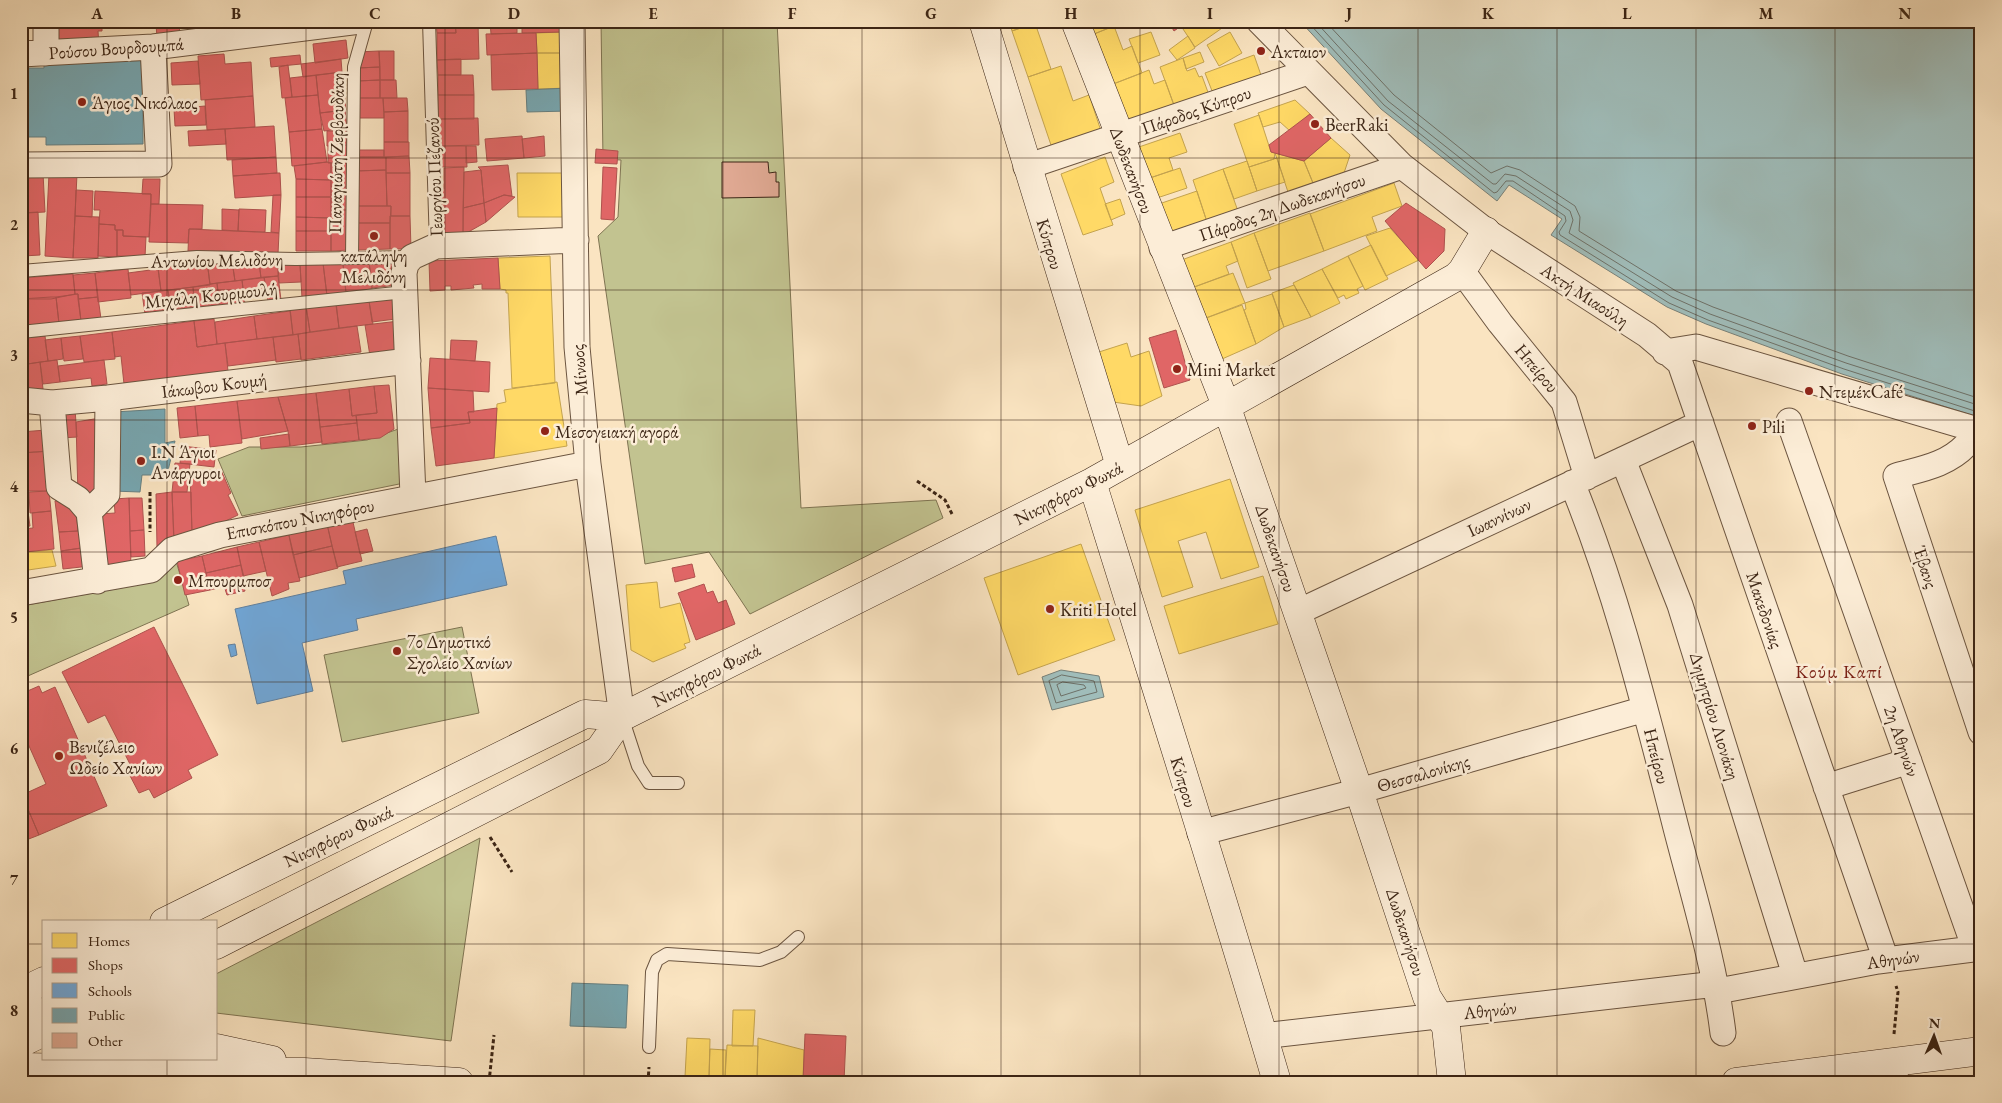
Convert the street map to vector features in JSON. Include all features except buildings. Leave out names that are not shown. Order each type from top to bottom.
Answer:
[{"type":"street","points":[[46,21],[46,53]]},
{"type":"street","name":"Ρούσου Βουρδουμπά","points":[[21,54],[153,47],[275,27],[360,21]]},
{"type":"street","name":"Μίνωος","points":[[572,21],[577,347],[588,464],[622,716]]},
{"type":"street","name":"Κύπρου","points":[[983,21],[1026,167],[1120,466]]},
{"type":"street","name":"Δωδεκανήσου","points":[[1075,21],[1162,248],[1227,408],[1359,791],[1427,997],[1446,1027],[1452,1082]]},
{"type":"street","name":"Ακτή Μιαούλη","points":[[1259,21],[1402,166],[1486,231],[1647,335],[1664,352]]},
{"type":"street","points":[[21,165],[160,164],[153,47]]},
{"type":"street","name":"Πάροδος Κύπρου","points":[[1026,167],[1308,72]]},
{"type":"street","name":"Πάροδος 2η Δωδεκανήσου","points":[[1162,248],[1402,166]]},
{"type":"street","name":"Νικηφόρου Φωκά","points":[[218,944],[599,750],[622,716],[1092,482],[1227,408],[1462,272],[1486,231]]},
{"type":"street","points":[[436,246],[576,240]]},
{"type":"street","name":"Γεωργίου Πεζανού","points":[[413,496],[404,274],[406,264],[412,257],[436,246]]},
{"type":"street","name":"Ηπείρου","points":[[1462,272],[1500,323],[1564,402],[1589,524],[1645,709],[1717,987],[1723,1033]]},
{"type":"street","points":[[1664,352],[1696,348],[1973,438]]},
{"type":"street","name":"Μακεδονίας","points":[[1664,352],[1680,363],[1886,960]]},
{"type":"street","name":"Ιάκωβου Κουμή","points":[[21,400],[52,403],[108,398],[408,361]]},
{"type":"street","points":[[89,512],[107,494],[108,398]]},
{"type":"street","points":[[52,403],[59,487],[78,499],[89,512],[96,581]]},
{"type":"street","name":"2η Αθηνών","points":[[1789,421],[1978,949]]},
{"type":"street","name":"Ιωαννίνων","points":[[1298,612],[1701,423]]},
{"type":"street","name":"Έβανς","points":[[1973,438],[1955,457],[1896,476],[1981,732]]},
{"type":"street","name":"Δημητρίου Λιονάκη","points":[[1623,460],[1680,605],[1795,975]]},
{"type":"street","name":"Επισκόπου Νικηφόρου","points":[[21,593],[151,570],[172,550],[220,534],[588,464]]},
{"type":"street","name":"Κύπρου","points":[[1092,482],[1277,1082]]},
{"type":"street","name":"Θεσσαλονίκης","points":[[1200,833],[1359,791],[1645,709]]},
{"type":"street","name":"Νικηφόρου Φωκά","points":[[168,920],[585,714],[622,716]]},
{"type":"street","points":[[1826,787],[1910,761]]},
{"type":"street","name":"Αθηνών","points":[[1263,1036],[1717,987],[1886,960],[1978,949]]},
{"type":"street","points":[[21,992],[42,982]]},
{"type":"street","points":[[21,1002],[42,1015]]},
{"type":"street","points":[[21,1021],[42,1024]]},
{"type":"street","points":[[21,1043],[42,1033]]},
{"type":"street","points":[[218,1048],[264,1057],[304,1072]]},
{"type":"street","points":[[1736,1082],[1894,1072],[1981,1051]]},
{"type":"street","points":[[21,1067],[304,1072],[459,1082]]},
{"type":"lane","name":"Παναγιώτη Ζερβουδάκη","points":[[352,258],[354,67],[367,21]]},
{"type":"lane","name":"Γεωργίου Πεζανού","points":[[429,21],[436,246]]},
{"type":"lane","name":"Αντωνίου Μελιδόνη","points":[[21,271],[197,257],[412,257]]},
{"type":"lane","name":"Μιχάλη Κουρμουλή","points":[[21,332],[405,292]]},
{"type":"lane","points":[[622,716],[638,766],[649,783],[678,783]]},
{"type":"lane","points":[[650,1047],[652,972],[657,960],[667,954],[760,960],[781,952],[798,937]]},
{"type":"path","points":[[917,482],[945,500],[952,514]]},
{"type":"path","points":[[476,813],[512,872]]},
{"type":"path","points":[[1894,1072],[1898,992]]},
{"type":"path","points":[[490,1082],[494,1035]]},
{"type":"green space","points":[[601,21],[777,21],[801,508],[936,500],[943,518],[750,614],[709,552],[645,564],[598,236],[618,217],[621,160],[603,159]]},
{"type":"green space","points":[[404,427],[409,482],[242,516],[218,459],[249,447],[301,447],[367,440]]},
{"type":"green space","points":[[176,561],[189,605],[21,679],[21,606],[137,585]]},
{"type":"green space","points":[[462,627],[479,713],[342,742],[324,655]]},
{"type":"green space","points":[[480,838],[451,1041],[218,1013],[218,973]]},
{"type":"water","points":[[1300,21],[1981,21],[1981,418],[1842,374],[1706,324],[1667,307],[1551,235],[1562,219],[1509,185],[1497,201],[1381,109]]},
{"type":"water","points":[[1061,670],[1099,676],[1104,697],[1052,710],[1042,677]]},
{"type":"place","name":"Ακταιον","points":[[1261,51]]},
{"type":"place","name":"Άγιος Νικόλαος","points":[[82,102]]},
{"type":"place","name":"BeerRaki","points":[[1315,124]]},
{"type":"place","name":"κατάληψη Μελιδόνη","points":[[374,236]]},
{"type":"place","name":"Mini Market","points":[[1177,369]]},
{"type":"place","name":"ΝτεμέκCafé","points":[[1809,391]]},
{"type":"place","name":"Pili","points":[[1752,426]]},
{"type":"place","name":"Μεσογειακή αγορά","points":[[545,431]]},
{"type":"place","name":"Ι.Ν Άγιοι Ανάργυροι","points":[[141,461]]},
{"type":"place","name":"Μπουρμποσ","points":[[178,580]]},
{"type":"place","name":"Kriti Hotel","points":[[1050,609]]},
{"type":"place","name":"7ο Δημοτικό Σχολείο Χανίων","points":[[397,651]]},
{"type":"place","name":"Βενιζέλειο Ωδείο Χανίων","points":[[59,756]]},
{"type":"district","name":"Κούμ Καπί","points":[[1839,671]]}]
